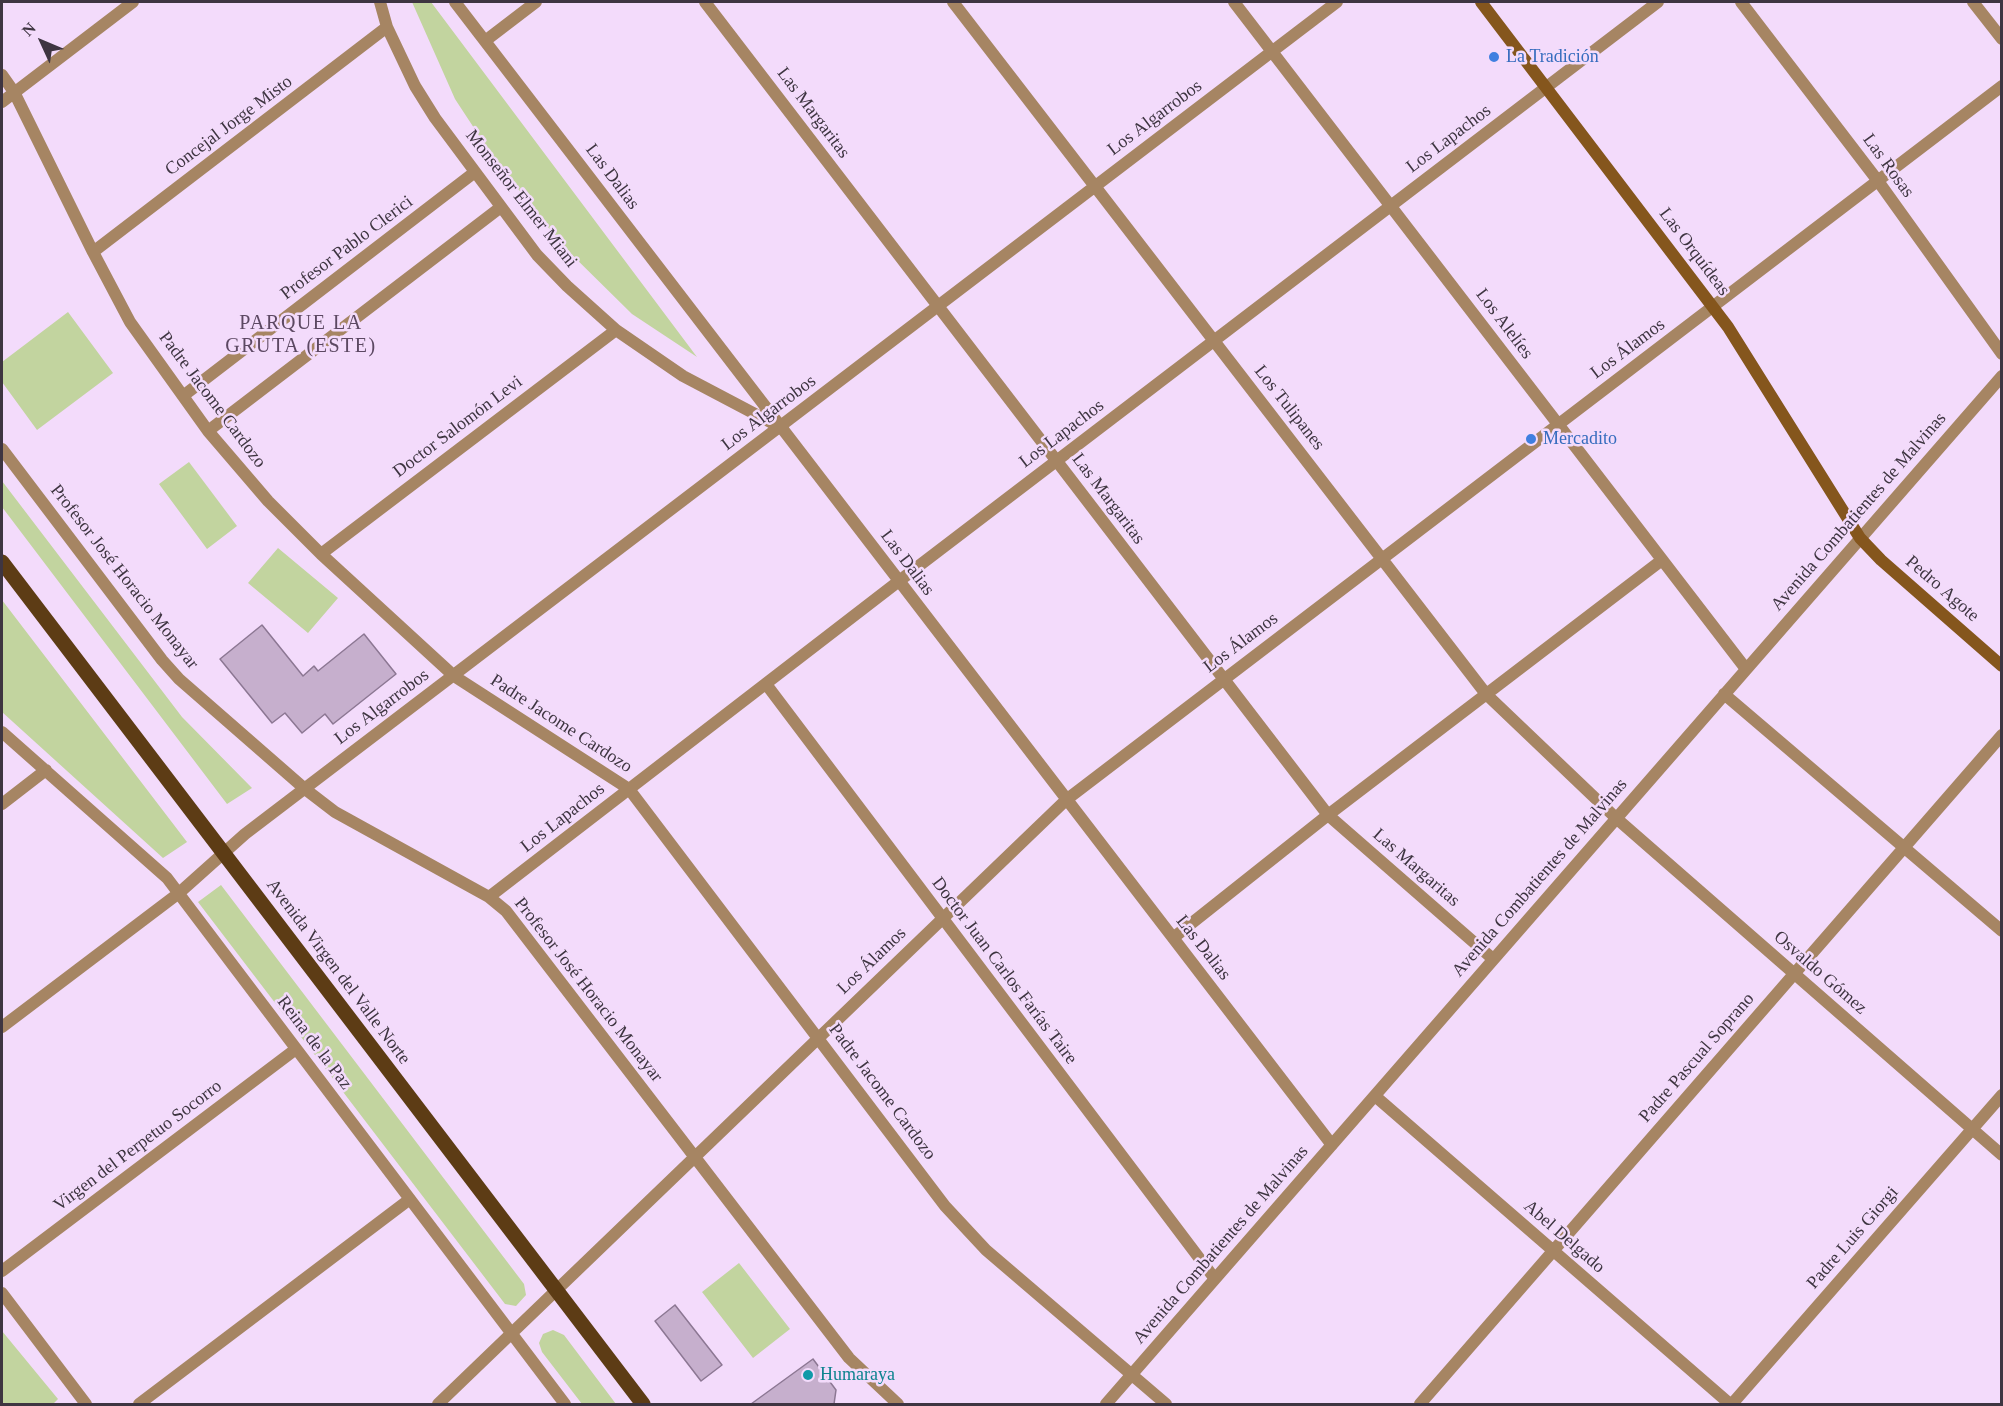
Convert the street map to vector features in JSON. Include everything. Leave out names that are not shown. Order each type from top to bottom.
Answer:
[{"type":"main road","name":"Avenida Virgen del Valle Norte","points":[[2,562],[643,1404]]},
{"type":"street","points":[[2,102],[133,2]]},
{"type":"street","name":"Monseñor Elmer Miani","points":[[380,2],[387,27],[415,86],[435,118],[537,255],[567,286],[616,330],[683,376],[780,427]]},
{"type":"street","name":"Las Dalias","points":[[455,2],[1332,1145]]},
{"type":"street","points":[[485,41],[536,2]]},
{"type":"street","name":"Las Margaritas","points":[[705,2],[1328,815],[1493,959]]},
{"type":"street","name":"Los Tulipanes","points":[[953,2],[1486,694],[1616,819]]},
{"type":"street","name":"Los Alelíes","points":[[1234,2],[1746,669]]},
{"type":"street","name":"Los Algarrobos","points":[[2,1027],[178,893],[223,853],[305,789],[1337,2]]},
{"type":"street","name":"Las Orquídeas","points":[[1481,2],[1728,327],[1860,538]]},
{"type":"street","name":"Los Lapachos","points":[[489,897],[1658,2]]},
{"type":"street","name":"Las Rosas","points":[[1742,2],[1878,181],[2001,354]]},
{"type":"street","points":[[1973,2],[2001,39]]},
{"type":"street","name":"Concejal Jorge Misto","points":[[93,252],[387,27]]},
{"type":"street","name":"Padre Jacome Cardozo","points":[[2,75],[14,92],[130,322],[208,431],[268,501],[321,554],[453,676],[629,789],[945,1206],[986,1250],[1166,1404]]},
{"type":"street","name":"Los Álamos","points":[[438,1404],[1066,800],[2001,86]]},
{"type":"street","name":"Profesor Pablo Clerici","points":[[183,396],[475,172]]},
{"type":"street","points":[[208,431],[501,207]]},
{"type":"street","name":"Doctor Salomón Levi","points":[[321,554],[616,330]]},
{"type":"street","name":"Avenida Combatientes de Malvinas","points":[[1106,1404],[2001,376]]},
{"type":"street","name":"Profesor José Horacio Monayar","points":[[2,449],[162,660],[179,679],[305,789],[335,812],[489,897],[513,921],[849,1358],[898,1404]]},
{"type":"street","name":"Pedro Agote","points":[[1860,538],[1881,560],[2001,666]]},
{"type":"street","points":[[1173,938],[1328,815],[1662,560]]},
{"type":"street","name":"Doctor Juan Carlos Farías Taire","points":[[765,684],[1215,1279]]},
{"type":"street","points":[[1724,694],[2001,931]]},
{"type":"street","name":"Reina de la Paz","points":[[2,732],[167,878],[565,1404]]},
{"type":"street","name":"Padre Pascual Soprano","points":[[1420,1404],[2001,735]]},
{"type":"street","points":[[2,804],[46,771]]},
{"type":"street","name":"Osvaldo Gómez","points":[[1616,819],[2001,1155]]},
{"type":"street","name":"Virgen del Perpetuo Socorro","points":[[2,1271],[296,1049]]},
{"type":"street","name":"Padre Luis Giorgi","points":[[1731,1404],[2001,1095]]},
{"type":"street","name":"Abel Delgado","points":[[1375,1096],[1731,1404]]},
{"type":"street","points":[[139,1404],[410,1199]]},
{"type":"street","points":[[2,1293],[86,1404]]},
{"type":"green space","points":[[412,2],[431,2],[697,357],[632,314],[562,245],[493,157],[455,99]]},
{"type":"green space","points":[[68,312],[113,373],[37,430],[2,382],[2,362]]},
{"type":"green space","points":[[189,462],[237,526],[207,549],[159,484]]},
{"type":"green space","points":[[2,481],[182,717],[252,788],[227,804],[2,507]]},
{"type":"green space","points":[[278,548],[338,598],[308,633],[248,583]]},
{"type":"green space","points":[[2,600],[187,842],[163,858],[2,712]]},
{"type":"green space","points":[[221,885],[524,1284],[526,1295],[516,1306],[505,1304],[198,902]]},
{"type":"green space","points":[[739,1263],[790,1329],[753,1358],[702,1292]]},
{"type":"green space","points":[[553,1330],[564,1335],[616,1404],[582,1404],[542,1352],[539,1343],[543,1334]]},
{"type":"green space","points":[[2,1331],[58,1399],[53,1404],[2,1404]]},
{"type":"building","points":[[262,625],[303,676],[314,666],[318,671],[364,634],[396,674],[333,724],[325,714],[302,733],[285,713],[272,723],[220,659]]},
{"type":"building","points":[[675,1305],[722,1365],[701,1381],[655,1321]]},
{"type":"building","name":"Humaraya","points":[[813,1359],[836,1390],[834,1404],[751,1404]]},
{"type":"place","name":"La Tradición","points":[[1494,57]]},
{"type":"place","name":"Mercadito","points":[[1531,439]]},
{"type":"place","name":"Humaraya","points":[[808,1375]]},
{"type":"district","name":"PARQUE LA GRUTA (ESTE)","points":[[301,336]]}]
